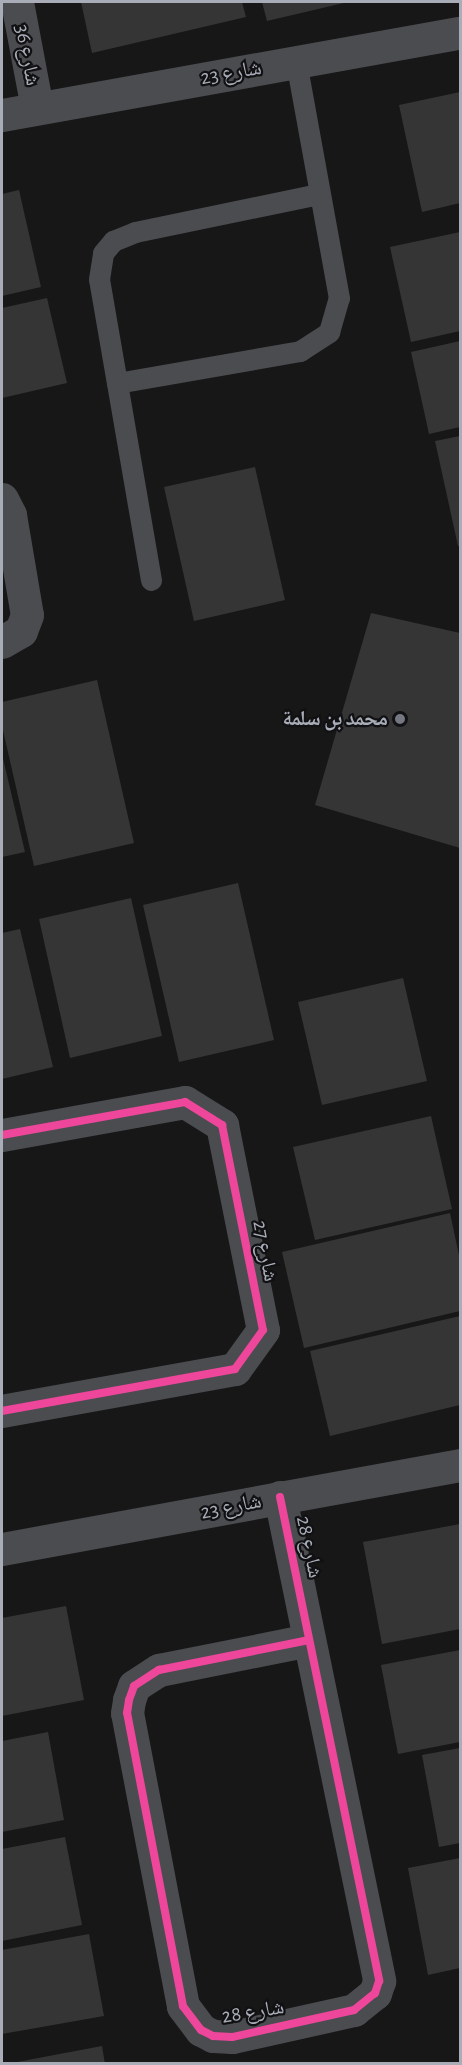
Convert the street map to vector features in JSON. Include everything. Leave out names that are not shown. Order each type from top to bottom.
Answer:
[{"type":"street","name":"شارع 36","points":[[17,2],[37,108]]},
{"type":"street","name":"شارع 23","points":[[2,115],[460,33]]},
{"type":"street","points":[[2,499],[10,514],[27,615],[21,631],[2,642]]},
{"type":"street","name":"شارع 27","points":[[2,1135],[185,1102],[222,1125],[263,1330],[235,1369],[2,1411]]},
{"type":"street","name":"شارع 23","points":[[2,1550],[460,1465]]},
{"type":"street","name":"شارع 28","points":[[280,1497],[379,1981],[375,1993],[354,2010],[232,2037],[213,2036],[201,2030],[183,2006],[127,1713],[129,1700],[134,1686],[159,1670],[309,1640]]},
{"type":"lane","points":[[117,383],[300,351],[321,340],[336,316],[339,298],[296,62]]},
{"type":"lane","points":[[151,580],[99,279],[103,253],[113,241],[135,232],[319,194]]},
{"type":"building","points":[[81,2],[242,2],[246,17],[92,53]]},
{"type":"building","points":[[262,2],[348,2],[267,21]]},
{"type":"building","points":[[460,92],[460,203],[422,212],[399,105]]},
{"type":"building","points":[[19,190],[41,287],[2,296],[2,194]]},
{"type":"building","points":[[460,232],[460,331],[411,342],[390,247]]},
{"type":"building","points":[[47,298],[67,383],[2,398],[2,308]]},
{"type":"building","points":[[460,341],[460,427],[429,434],[411,352]]},
{"type":"building","points":[[460,436],[460,546],[458,546],[435,441]]},
{"type":"building","points":[[255,467],[285,600],[194,621],[164,487]]},
{"type":"building","name":"محمد بن سلمة","points":[[371,613],[460,633],[460,848],[315,805]]},
{"type":"building","points":[[97,680],[134,843],[34,866],[2,726],[2,702]]},
{"type":"building","points":[[2,754],[25,852],[2,857]]},
{"type":"building","points":[[238,883],[274,1040],[179,1062],[143,905]]},
{"type":"building","points":[[131,898],[162,1036],[70,1058],[39,919]]},
{"type":"building","points":[[20,929],[53,1067],[2,1079],[2,933]]},
{"type":"building","points":[[403,978],[427,1081],[322,1105],[298,1002]]},
{"type":"building","points":[[431,1116],[452,1209],[315,1240],[293,1147]]},
{"type":"building","points":[[450,1213],[460,1260],[460,1311],[304,1348],[282,1252]]},
{"type":"building","points":[[460,1316],[460,1405],[330,1436],[310,1351]]},
{"type":"building","points":[[460,1524],[460,1629],[382,1644],[363,1542]]},
{"type":"building","points":[[66,1606],[84,1700],[2,1716],[2,1618]]},
{"type":"building","points":[[460,1650],[460,1742],[398,1754],[381,1665]]},
{"type":"building","points":[[48,1732],[64,1820],[2,1832],[2,1741]]},
{"type":"building","points":[[460,1748],[460,1843],[439,1847],[422,1755]]},
{"type":"building","points":[[65,1837],[82,1925],[2,1941],[2,1849]]},
{"type":"building","points":[[460,1858],[460,1968],[428,1975],[408,1868]]},
{"type":"building","points":[[89,1934],[104,2016],[2,2034],[2,1950]]},
{"type":"building","points":[[102,2046],[105,2064],[17,2064],[17,2062]]},
{"type":"cycle path","points":[[2,1135],[185,1102],[222,1125],[263,1330],[235,1369],[2,1411]]},
{"type":"cycle path","points":[[280,1497],[379,1981],[375,1993],[354,2010],[232,2037],[213,2036],[201,2030],[183,2006],[127,1713],[129,1700],[134,1686],[159,1670],[309,1640]]},
{"type":"place","name":"محمد بن سلمة","points":[[400,719]]}]
